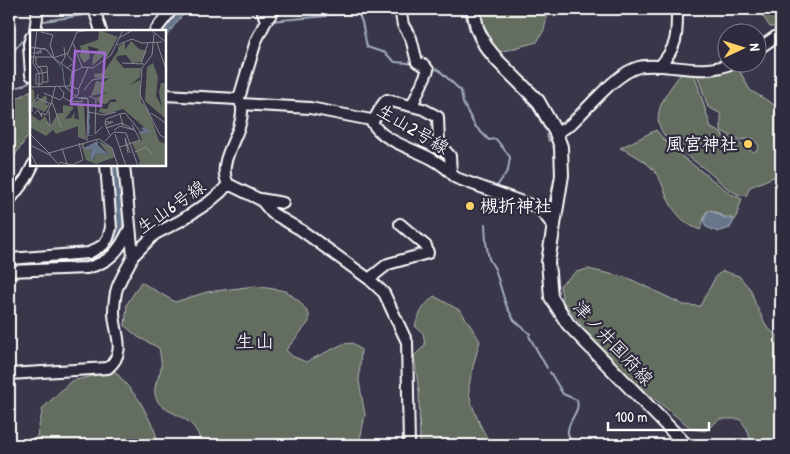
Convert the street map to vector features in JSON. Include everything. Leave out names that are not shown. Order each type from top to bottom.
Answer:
[{"type":"main road","name":"津ノ井国府線","points":[[473,9],[477,28],[485,45],[496,60],[538,101],[556,133],[561,147],[562,176],[549,250],[548,273],[551,297],[572,329],[686,445]]},
{"type":"street","points":[[35,30],[38,9]]},
{"type":"street","points":[[94,9],[101,30]]},
{"type":"street","points":[[156,30],[172,9]]},
{"type":"street","points":[[262,9],[266,21]]},
{"type":"street","name":"生山6号線","points":[[133,256],[155,234],[180,222],[208,203],[228,184],[223,173],[240,120],[242,108],[239,100],[256,41],[266,21],[275,9]]},
{"type":"street","points":[[400,9],[403,25],[411,38],[417,62],[428,70],[412,106]]},
{"type":"street","points":[[660,66],[676,44],[677,9]]},
{"type":"street","points":[[768,42],[781,33]]},
{"type":"street","points":[[30,40],[30,60]]},
{"type":"street","points":[[556,133],[570,125],[614,83],[639,67],[660,66],[701,70],[718,67]]},
{"type":"street","name":"生山2号線","points":[[166,95],[237,99],[310,108],[372,121],[374,127],[395,142],[430,158],[451,172],[456,178],[539,208],[550,222],[554,223]]},
{"type":"street","points":[[372,121],[377,117],[384,101],[387,100],[412,106],[438,117],[439,144],[450,156],[451,172]]},
{"type":"street","points":[[9,201],[33,166]]},
{"type":"street","points":[[9,259],[89,253],[103,245],[108,238],[111,228],[106,166]]},
{"type":"street","name":"生山6号線","points":[[124,166],[133,256]]},
{"type":"street","points":[[228,184],[259,199],[283,203]]},
{"type":"street","points":[[259,199],[277,217],[301,230],[369,279],[384,293],[389,301],[407,342],[409,445]]},
{"type":"street","points":[[369,279],[388,264],[428,253],[426,246],[400,224]]},
{"type":"street","points":[[9,271],[87,268],[99,265],[112,257],[129,230]]},
{"type":"street","points":[[9,374],[108,368],[114,363],[119,348],[114,312],[116,292],[122,275],[133,256]]},
{"type":"green space","points":[[476,9],[549,9],[544,30],[537,42],[496,53],[484,34]]},
{"type":"green space","points":[[760,9],[781,9],[781,25],[779,27],[770,27]]},
{"type":"green space","points":[[740,72],[750,90],[781,109],[781,177],[776,176],[750,187],[746,196],[729,189],[676,147],[660,128],[658,118],[668,91],[681,74],[694,73],[711,128],[753,152],[757,150],[759,146],[754,139],[741,140],[721,131],[721,114],[708,107],[698,77],[698,73]]},
{"type":"green space","points":[[30,91],[30,133],[9,168],[9,104]]},
{"type":"green space","points":[[656,130],[671,148],[731,194],[742,199],[735,220],[730,217],[724,217],[712,210],[706,212],[700,230],[689,224],[679,216],[672,206],[655,171],[641,159],[620,148]]},
{"type":"green space","points":[[588,269],[628,278],[684,305],[700,306],[716,276],[723,271],[739,276],[751,290],[767,327],[781,339],[781,445],[752,445],[747,429],[740,419],[720,419],[705,431],[692,429],[636,384],[602,351],[563,302],[560,285],[576,272]]},
{"type":"green space","points":[[141,282],[175,302],[207,292],[255,286],[286,291],[300,302],[309,314],[309,322],[286,350],[292,356],[306,362],[343,344],[353,343],[361,350],[359,381],[365,415],[359,445],[201,445],[198,434],[193,426],[158,402],[155,391],[161,366],[159,348],[138,337],[125,326],[127,304]]},
{"type":"green space","points":[[434,296],[461,311],[480,341],[471,374],[469,391],[478,420],[493,445],[420,445],[419,392],[414,356],[425,345],[423,333],[415,326],[422,310]]},
{"type":"green space","points":[[115,371],[140,401],[154,429],[159,445],[35,445],[43,408],[71,381]]},
{"type":"water","points":[[178,9],[187,9],[166,37],[166,30],[162,30]]},
{"type":"water","points":[[119,166],[123,222],[116,245],[105,256],[89,264],[9,268],[9,264],[86,258],[114,236],[116,226],[112,167]]},
{"type":"water","points":[[710,210],[725,218],[733,219],[734,221],[730,228],[718,232],[706,227],[705,218]]},
{"type":"waterway","points":[[465,9],[470,32],[480,50],[510,83]]},
{"type":"waterway","points":[[44,21],[84,15],[89,12]]},
{"type":"waterway","points":[[329,15],[358,13],[362,22],[367,47],[385,53],[395,62],[415,65]]},
{"type":"waterway","points":[[271,21],[326,16]]},
{"type":"waterway","points":[[13,52],[27,38]]},
{"type":"waterway","points":[[432,68],[439,70],[461,91],[463,103],[475,126],[489,140],[496,139],[510,157],[508,170],[495,189]]},
{"type":"waterway","points":[[9,89],[22,86],[30,81],[29,79]]},
{"type":"waterway","points":[[519,92],[527,100],[544,128]]},
{"type":"waterway","points":[[547,135],[549,141]]},
{"type":"waterway","points":[[547,212],[555,178]]},
{"type":"waterway","points":[[487,203],[490,193]]},
{"type":"waterway","points":[[485,224],[489,259],[495,269],[506,305],[514,320],[530,334]]},
{"type":"waterway","points":[[529,336],[547,368]]},
{"type":"waterway","points":[[550,372],[563,394],[577,400],[577,409],[568,429],[572,445]]},
{"type":"waterway","points":[[667,445],[670,441]]},
{"type":"place","name":"風宮神社","points":[[748,144]]},
{"type":"place","name":"槻折神社","points":[[470,206]]},
{"type":"district","name":"生山","points":[[255,341]]}]
